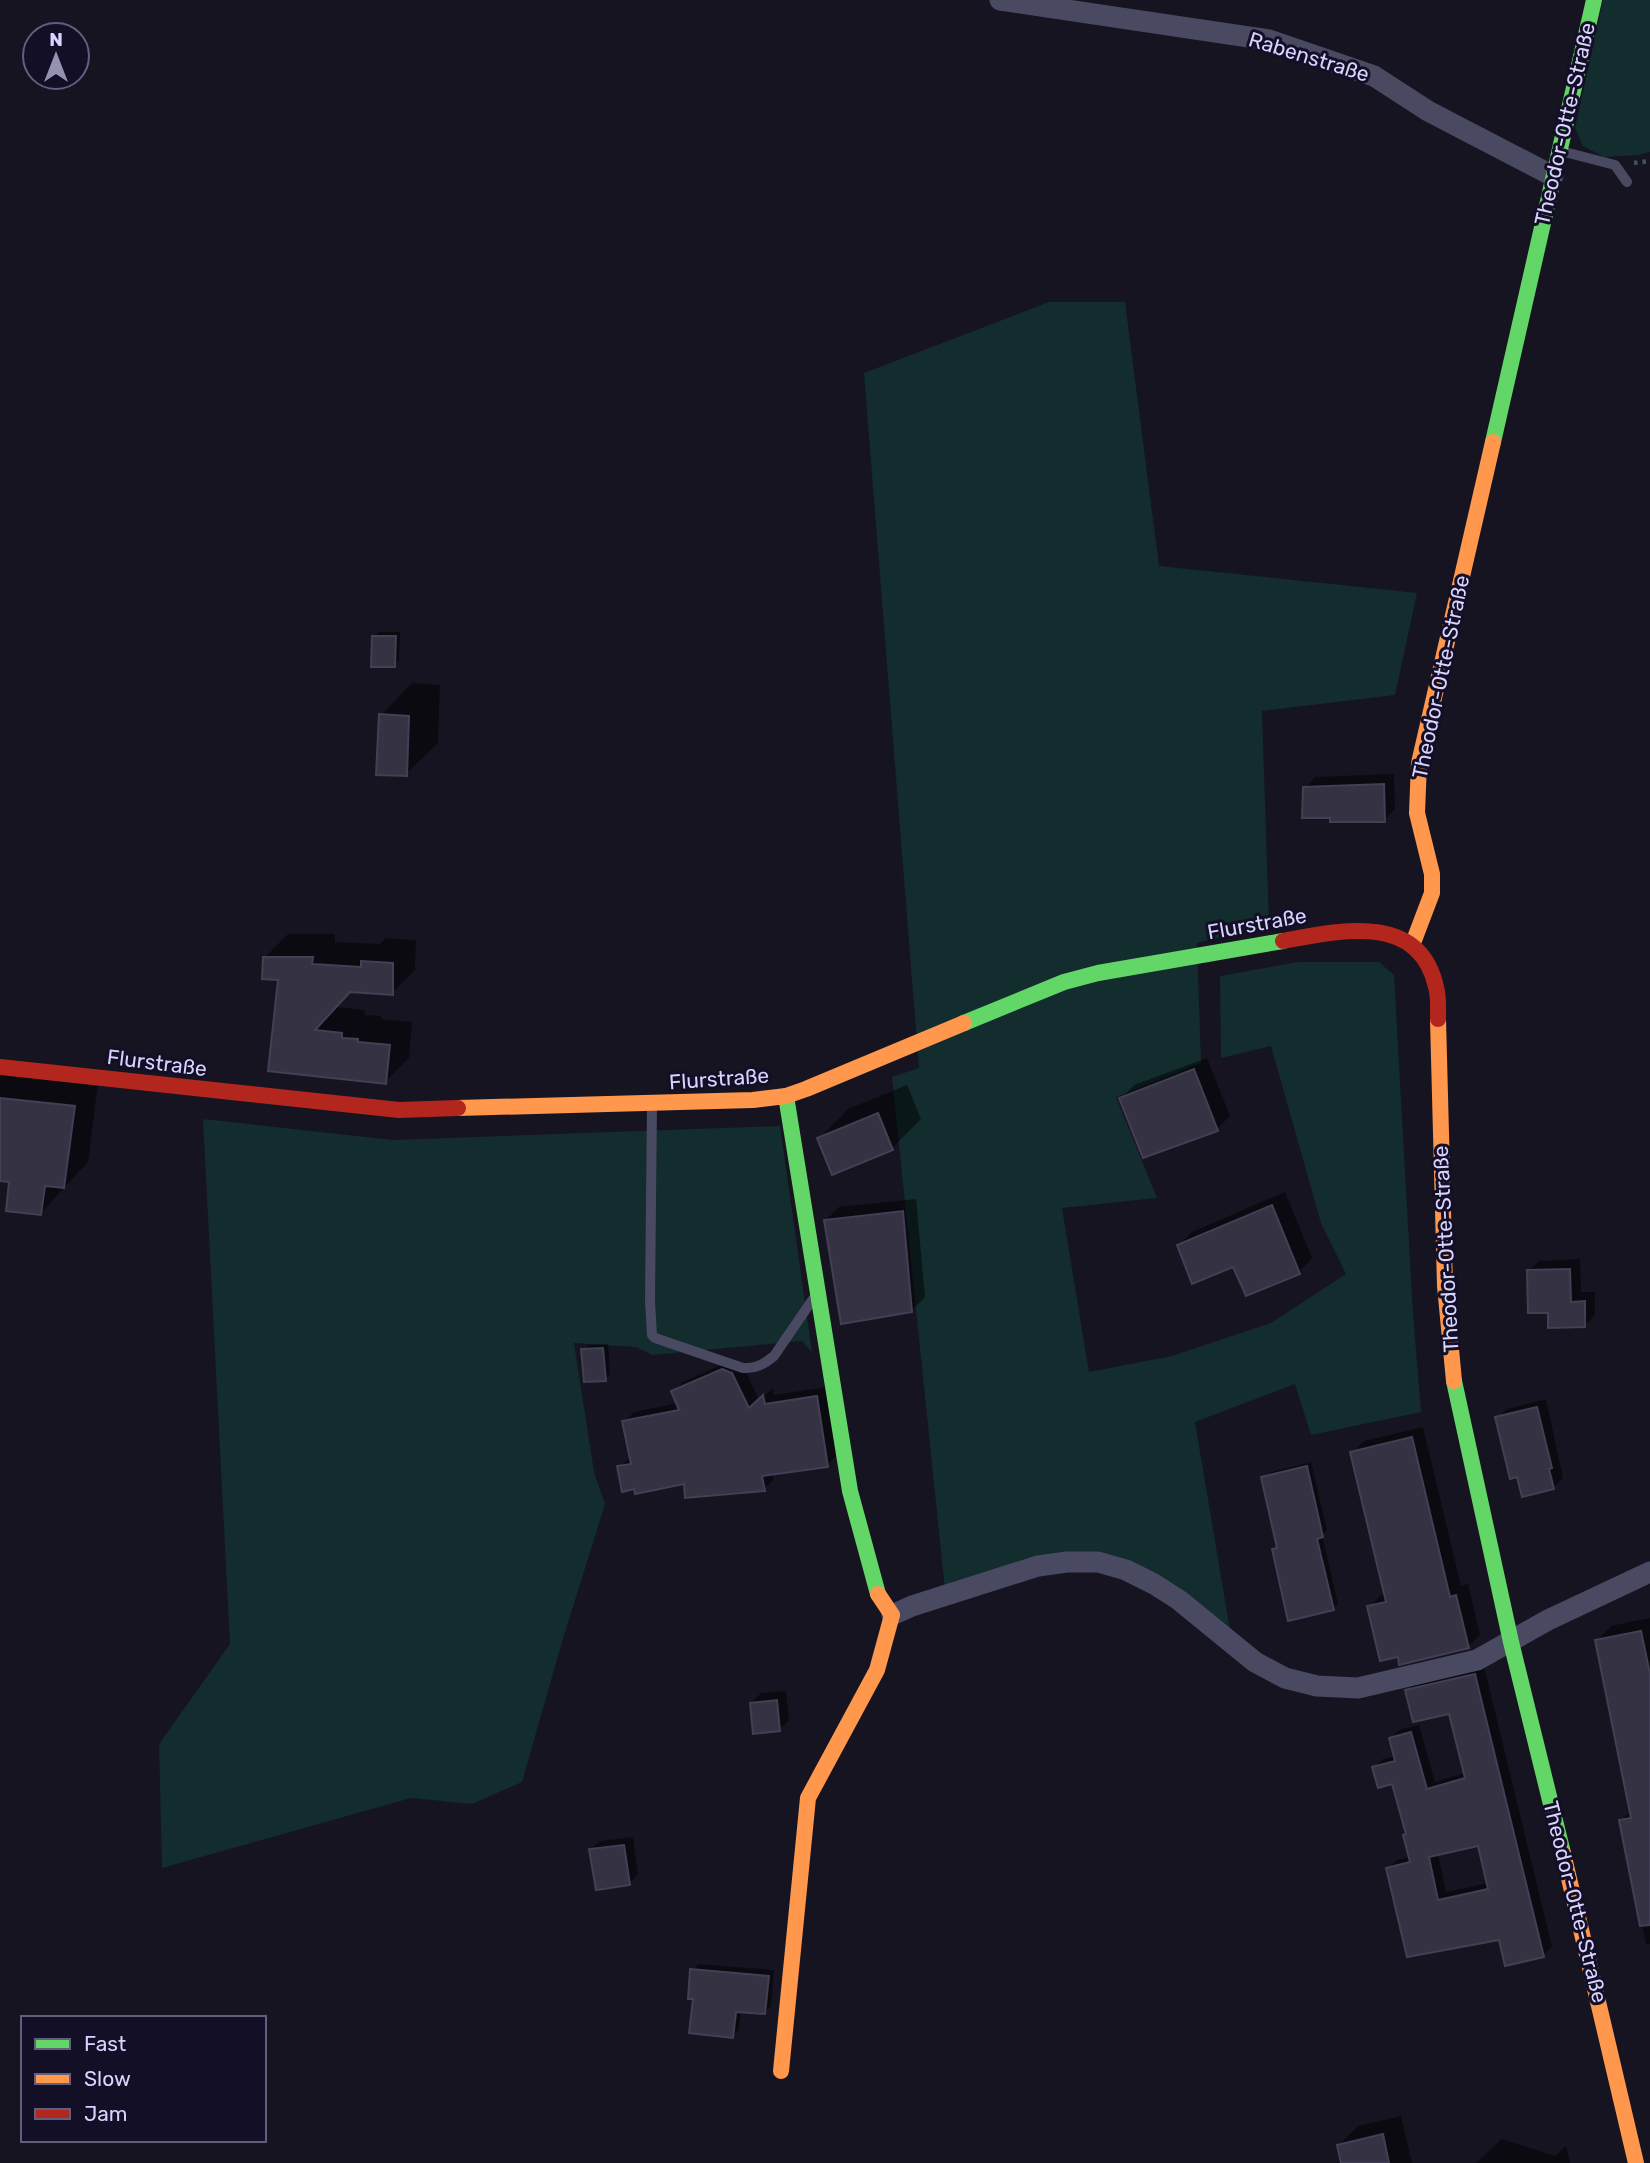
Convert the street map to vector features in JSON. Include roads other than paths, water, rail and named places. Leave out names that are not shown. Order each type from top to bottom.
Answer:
[{"type":"street","name":"Rabenstraße","points":[[1000,0],[1269,40],[1374,76],[1428,111],[1553,176]]},
{"type":"street","name":"Theodor-Otte-Straße","points":[[1594,0],[1419,763],[1417,813],[1432,874],[1432,893],[1413,943],[1432,968],[1437,988],[1445,1286],[1455,1395],[1511,1642],[1636,2163]]},
{"type":"street","name":"Flurstraße","points":[[0,1067],[399,1110],[753,1100],[786,1096],[1064,982],[1098,973],[1339,931],[1373,930],[1393,934],[1413,943]]},
{"type":"street","points":[[786,1096],[850,1491],[879,1598],[892,1615]]},
{"type":"street","points":[[892,1615],[912,1606],[1038,1566],[1098,1562],[1126,1570],[1154,1584],[1179,1600],[1255,1662],[1285,1678],[1317,1686],[1357,1688],[1477,1660],[1548,1620],[1650,1572]]},
{"type":"street","points":[[781,2071],[808,1798],[877,1670],[892,1615]]},
{"type":"lane","points":[[1558,150],[1615,165],[1627,182]]},
{"type":"lane","points":[[652,1104],[652,1335],[743,1368],[758,1367],[775,1356],[816,1294]]}]
